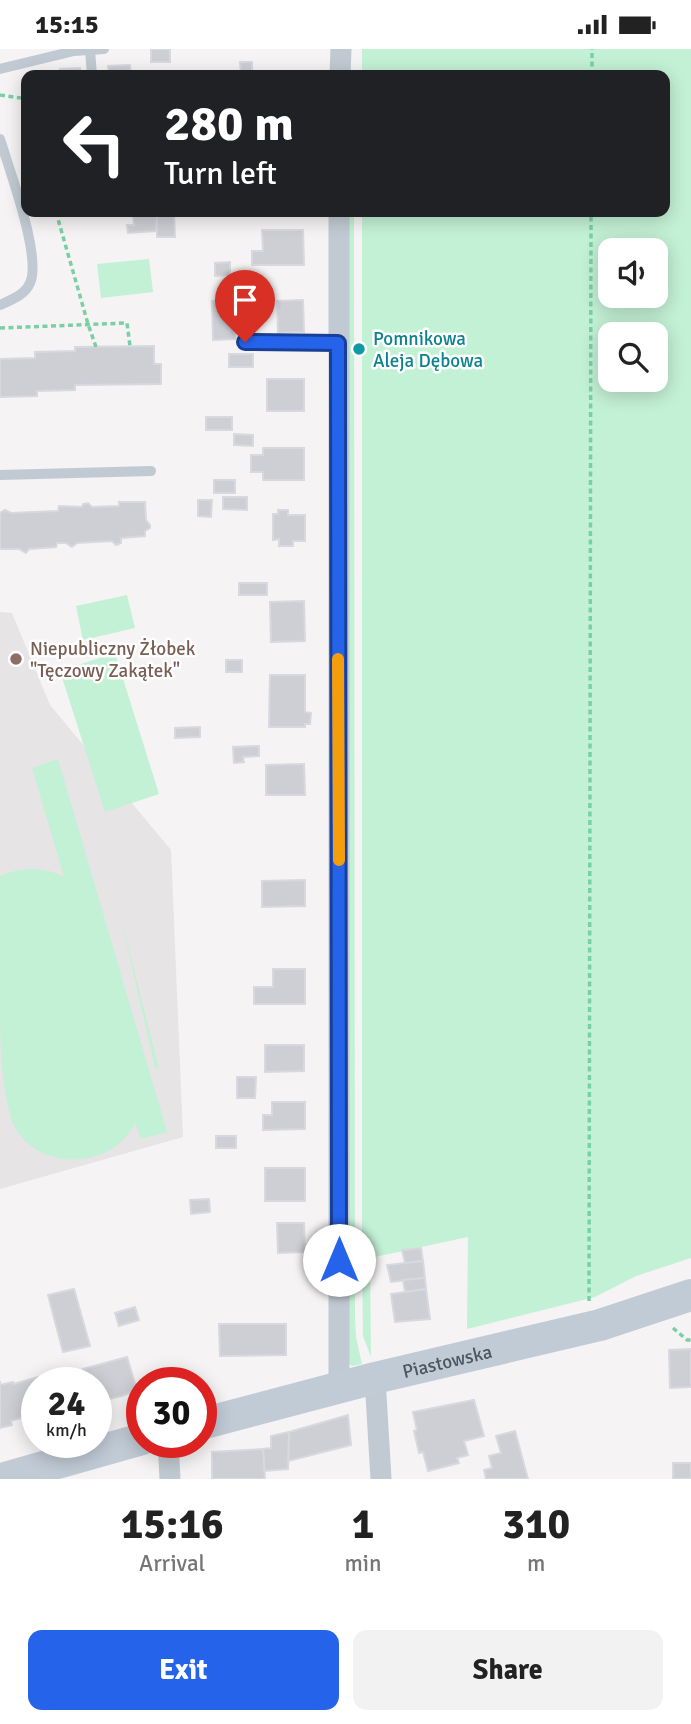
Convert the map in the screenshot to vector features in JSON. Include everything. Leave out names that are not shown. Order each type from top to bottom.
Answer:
[{"type":"street","points":[[340,70],[341,49]]},
{"type":"street","points":[[339,217],[339,1387]]},
{"type":"street","name":"Piastowska","points":[[217,1420],[375,1378],[600,1325],[691,1295]]},
{"type":"street","points":[[375,1378],[381,1479]]},
{"type":"street","points":[[1,1479],[126,1444]]},
{"type":"street","points":[[168,1458],[170,1479]]},
{"type":"lane","points":[[0,69],[75,51],[104,49]]},
{"type":"lane","points":[[90,50],[92,70]]},
{"type":"lane","points":[[0,139],[21,211]]},
{"type":"lane","points":[[0,305],[17,298],[30,284],[33,268],[31,245],[23,217]]},
{"type":"lane","points":[[245,342],[338,343]]},
{"type":"lane","points":[[0,475],[151,471]]},
{"type":"path","points":[[592,49],[592,70]]},
{"type":"path","points":[[0,95],[21,98]]},
{"type":"path","points":[[57,217],[96,347]]},
{"type":"path","points":[[592,217],[588,1300],[600,1325]]},
{"type":"path","points":[[0,328],[127,323],[130,347]]},
{"type":"path","points":[[666,1322],[687,1340],[691,1340]]},
{"type":"shaded area","points":[[0,612],[12,613],[50,705],[171,850],[183,1137],[0,1189]]},
{"type":"green space","points":[[362,49],[691,49],[691,1258],[636,1276],[595,1297],[467,1329],[468,1237],[370,1258],[371,1357],[363,1336],[362,217],[670,217],[670,70],[362,70]]},
{"type":"green space","points":[[346,217],[354,217],[355,1318],[362,1364],[349,1364]]},
{"type":"green space","points":[[149,259],[153,292],[101,298],[97,264]]},
{"type":"green space","points":[[127,595],[135,628],[83,640],[76,606]]},
{"type":"green space","points":[[115,653],[159,794],[105,812],[60,671]]},
{"type":"green space","points":[[58,759],[167,1132],[141,1139],[135,1123],[124,1139],[110,1150],[93,1157],[74,1160],[56,1158],[39,1151],[24,1140],[13,1124],[5,1094],[1,1046],[0,876],[32,869],[64,877],[32,768]]},
{"type":"green space","points":[[120,914],[159,1069],[155,1068]]},
{"type":"building","points":[[151,49],[170,49],[170,62],[151,62]]},
{"type":"building","points":[[240,62],[252,62],[252,70],[241,70]]},
{"type":"building","points":[[130,65],[130,70],[108,70],[108,66]]},
{"type":"building","points":[[133,217],[157,217],[156,231],[128,233],[127,225],[134,225]]},
{"type":"building","points":[[157,217],[174,217],[175,237],[157,237]]},
{"type":"building","points":[[262,230],[303,230],[304,265],[252,265],[252,251],[263,251]]},
{"type":"building","points":[[230,262],[230,275],[215,276],[215,263]]},
{"type":"building","points":[[246,300],[246,327],[235,327],[235,339],[213,340],[212,301]]},
{"type":"building","points":[[303,300],[304,332],[278,333],[277,301]]},
{"type":"building","points":[[154,346],[154,364],[161,364],[161,384],[75,385],[75,390],[37,391],[37,396],[0,397],[0,359],[35,358],[35,352],[75,351],[75,347]]},
{"type":"building","points":[[229,354],[253,354],[253,367],[229,367]]},
{"type":"building","points":[[267,379],[304,379],[304,411],[267,411]]},
{"type":"building","points":[[206,417],[232,417],[232,430],[206,430]]},
{"type":"building","points":[[234,434],[253,435],[253,446],[234,445]]},
{"type":"building","points":[[263,448],[304,448],[304,480],[263,480],[263,472],[251,472],[251,455],[263,455]]},
{"type":"building","points":[[214,480],[235,480],[235,493],[214,493]]},
{"type":"building","points":[[223,497],[247,497],[247,510],[223,509]]},
{"type":"building","points":[[198,500],[212,500],[211,517],[198,516]]},
{"type":"building","points":[[119,502],[145,502],[146,520],[150,528],[145,531],[145,536],[121,538],[121,543],[116,545],[112,541],[77,543],[72,547],[66,543],[57,543],[56,547],[29,549],[26,553],[19,549],[0,549],[0,513],[5,510],[11,513],[58,511],[59,506],[82,507],[88,503],[92,507],[119,506]]},
{"type":"building","points":[[278,510],[288,510],[288,515],[305,515],[305,541],[293,541],[293,546],[279,546],[279,539],[273,540],[273,514],[278,514]]},
{"type":"building","points":[[239,583],[267,583],[267,595],[239,595]]},
{"type":"building","points":[[304,601],[305,641],[271,642],[270,602]]},
{"type":"building","points":[[226,660],[242,660],[242,672],[226,672]]},
{"type":"building","points":[[270,675],[305,675],[305,712],[311,713],[310,724],[305,724],[305,727],[269,727]]},
{"type":"building","points":[[200,727],[200,737],[175,738],[175,728]]},
{"type":"building","points":[[259,746],[259,756],[243,757],[244,762],[234,763],[233,747]]},
{"type":"building","points":[[304,764],[305,795],[266,795],[266,765]]},
{"type":"building","points":[[305,880],[305,906],[262,907],[262,881]]},
{"type":"building","points":[[273,969],[305,969],[305,1004],[254,1004],[254,987],[273,987]]},
{"type":"building","points":[[265,1045],[304,1045],[304,1071],[265,1072]]},
{"type":"building","points":[[237,1077],[256,1077],[255,1098],[237,1098]]},
{"type":"building","points":[[272,1102],[305,1102],[305,1129],[263,1130],[263,1115],[272,1115]]},
{"type":"building","points":[[216,1136],[236,1136],[236,1148],[216,1148]]},
{"type":"building","points":[[265,1168],[305,1168],[305,1201],[265,1201]]},
{"type":"building","points":[[209,1199],[210,1212],[191,1214],[190,1200]]},
{"type":"building","points":[[277,1223],[304,1223],[305,1252],[278,1253]]},
{"type":"building","points":[[421,1248],[423,1261],[405,1263],[402,1250]]},
{"type":"building","points":[[423,1261],[425,1278],[391,1282],[387,1265]]},
{"type":"building","points":[[425,1278],[426,1289],[405,1292],[403,1280]]},
{"type":"building","points":[[74,1289],[90,1346],[63,1352],[48,1295]]},
{"type":"building","points":[[426,1289],[430,1319],[395,1322],[391,1294]]},
{"type":"building","points":[[135,1307],[139,1320],[119,1326],[115,1313]]},
{"type":"building","points":[[219,1324],[286,1324],[286,1355],[220,1356]]},
{"type":"building","points":[[691,1349],[691,1387],[670,1388],[669,1350]]},
{"type":"building","points":[[127,1357],[130,1367],[126,1367],[126,1394],[112,1398],[112,1367],[90,1367]]},
{"type":"building","points":[[21,1382],[21,1418],[11,1421],[12,1425],[0,1428],[0,1385]]},
{"type":"building","points":[[474,1400],[484,1436],[464,1441],[468,1455],[457,1458],[459,1463],[428,1471],[423,1452],[419,1453],[413,1412]]},
{"type":"building","points":[[348,1415],[351,1445],[288,1461],[289,1432]]},
{"type":"building","points":[[515,1431],[528,1479],[486,1479],[484,1470],[492,1468],[489,1456],[501,1453],[496,1436]]},
{"type":"building","points":[[289,1432],[288,1469],[264,1471],[263,1449],[271,1448],[271,1436]]},
{"type":"building","points":[[263,1449],[265,1479],[212,1479],[212,1458],[217,1458],[217,1452]]},
{"type":"building","points":[[673,1463],[691,1463],[691,1479],[673,1479]]},
{"type":"slow traffic","points":[[338,659],[339,860]]},
{"type":"place","name":"Pomnikowa Aleja Dębowa","points":[[359,349]]},
{"type":"place","name":"Niepubliczny Żłobek \"Tęczowy Zakątek\"","points":[[16,659]]},
{"type":"route","points":[[245,342],[338,343],[339,1260]]}]
